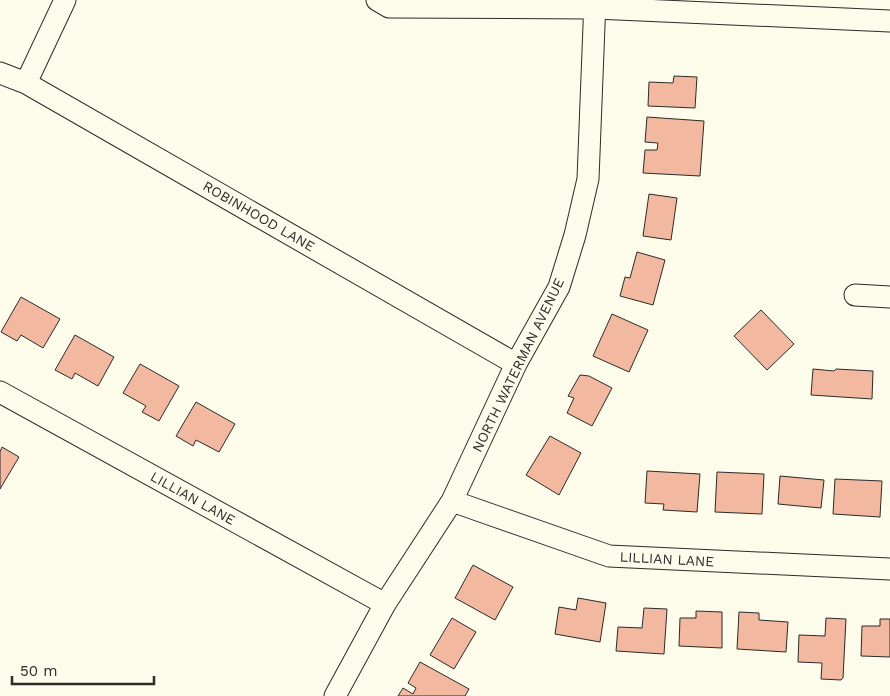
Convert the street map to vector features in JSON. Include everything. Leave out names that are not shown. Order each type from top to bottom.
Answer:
[{"type":"street","points":[[26,82],[66,0]]},
{"type":"street","points":[[377,0],[389,7],[595,4],[890,22]]},
{"type":"street","name":"NORTH WATERMAN AVENUE","points":[[335,696],[385,604],[452,501],[516,364],[559,287],[575,235],[588,179],[595,4]]},
{"type":"street","name":"ROBINHOOD LANE","points":[[0,73],[26,82],[516,364]]},
{"type":"street","points":[[855,295],[890,297]]},
{"type":"street","name":"LILLIAN LANE","points":[[0,392],[385,604]]},
{"type":"street","name":"LILLIAN LANE","points":[[452,501],[609,556],[890,569]]},
{"type":"building","points":[[674,76],[697,77],[695,108],[648,106],[649,82],[673,83]]},
{"type":"building","points":[[647,117],[704,121],[700,176],[643,173],[645,150],[657,150],[658,143],[645,142]]},
{"type":"building","points":[[649,194],[677,198],[671,240],[643,236]]},
{"type":"building","points":[[637,252],[665,260],[653,305],[620,296],[625,277],[630,278]]},
{"type":"building","points":[[21,297],[60,319],[43,348],[21,335],[17,341],[1,332]]},
{"type":"building","points":[[761,310],[794,344],[767,370],[734,336]]},
{"type":"building","points":[[612,314],[648,330],[629,372],[593,356]]},
{"type":"building","points":[[75,335],[114,357],[98,386],[75,373],[72,379],[55,370]]},
{"type":"building","points":[[140,364],[179,386],[159,421],[142,412],[146,406],[123,393]]},
{"type":"building","points":[[813,369],[873,371],[872,399],[811,395]]},
{"type":"building","points":[[580,375],[589,376],[612,388],[592,426],[567,413],[574,398],[568,396]]},
{"type":"building","points":[[196,402],[235,424],[219,452],[196,440],[193,446],[176,436]]},
{"type":"building","points":[[550,436],[581,453],[559,495],[526,475]]},
{"type":"building","points":[[2,447],[19,457],[0,489],[0,452]]},
{"type":"building","points":[[647,471],[700,474],[697,512],[663,510],[664,504],[645,503]]},
{"type":"building","points":[[717,472],[764,474],[762,514],[715,512]]},
{"type":"building","points":[[780,476],[824,480],[821,508],[778,504]]},
{"type":"building","points":[[835,479],[882,481],[880,517],[833,514]]},
{"type":"building","points":[[473,565],[513,587],[495,620],[455,598]]},
{"type":"building","points":[[578,598],[606,603],[600,642],[555,634],[559,607],[576,610]]},
{"type":"building","points":[[644,608],[667,609],[664,654],[616,651],[618,627],[642,628]]},
{"type":"building","points":[[696,611],[722,612],[722,648],[679,646],[680,618],[696,618]]},
{"type":"building","points":[[739,612],[759,613],[759,620],[788,622],[786,652],[737,649]]},
{"type":"building","points":[[452,618],[476,632],[454,669],[430,655]]},
{"type":"building","points":[[826,618],[846,619],[843,678],[841,680],[821,679],[822,663],[798,662],[799,635],[825,636]]},
{"type":"building","points":[[880,619],[890,619],[890,657],[861,656],[862,626],[880,626]]},
{"type":"building","points":[[420,662],[469,689],[465,696],[398,696],[403,688],[413,694],[416,688],[408,683]]}]
